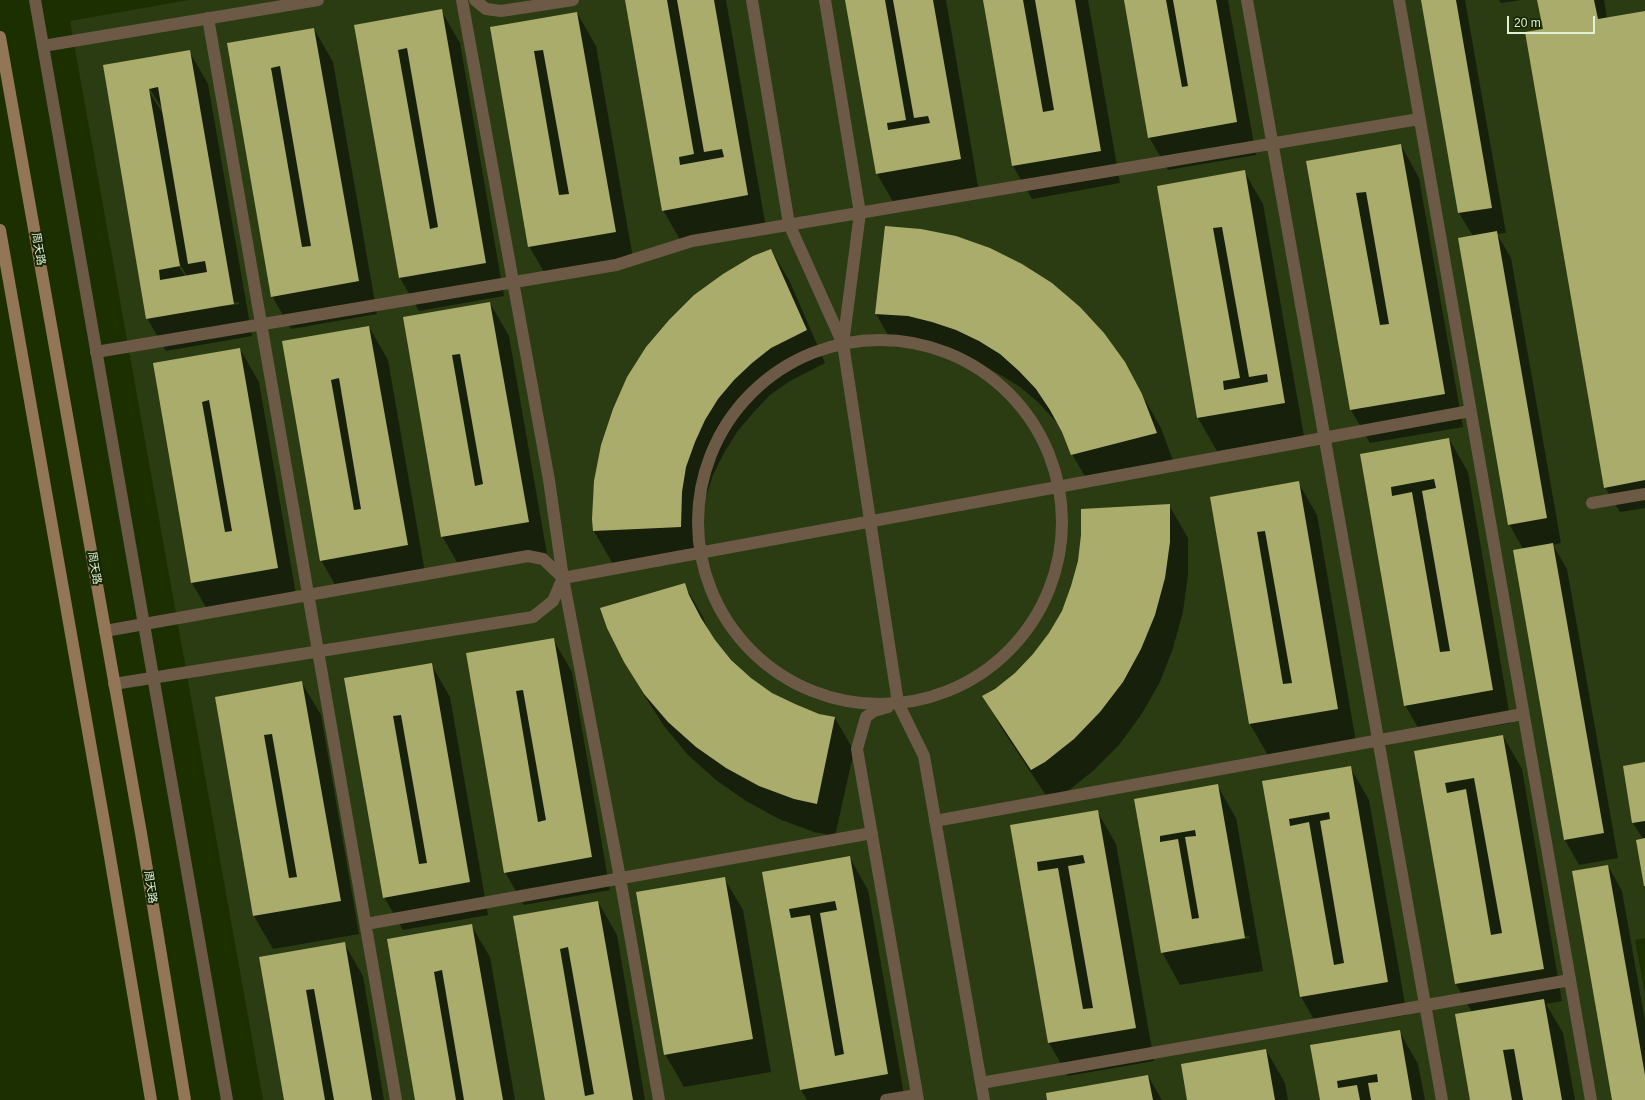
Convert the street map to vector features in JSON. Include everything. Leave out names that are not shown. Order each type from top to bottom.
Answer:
[{"type":"street","points":[[35,0],[226,1100]]},
{"type":"street","points":[[43,46],[318,0]]},
{"type":"street","points":[[462,0],[550,480],[563,578],[620,878],[659,1100]]},
{"type":"street","points":[[474,0],[486,9],[501,11],[573,0]]},
{"type":"street","points":[[752,0],[789,224],[843,344],[898,703],[924,756],[984,1100]]},
{"type":"street","points":[[825,0],[860,213],[843,344]]},
{"type":"street","points":[[1248,0],[1442,1100]]},
{"type":"street","points":[[1399,0],[1591,1100]]},
{"type":"street","points":[[208,18],[396,1100]]},
{"type":"street","name":"周天路","points":[[0,37],[141,833],[185,1100]]},
{"type":"street","points":[[96,352],[616,265],[692,241],[789,224],[1420,120]]},
{"type":"street","points":[[0,230],[108,839],[151,1100]]},
{"type":"street","points":[[880,340],[907,342],[934,348],[960,359],[984,373],[1006,391],[1024,412],[1040,436],[1051,461],[1058,487],[1061,517],[1060,545],[1054,573],[1045,599],[1031,624],[1013,647],[992,666],[967,683],[940,695],[912,702],[883,705],[853,703],[825,696],[798,685],[773,670],[750,650],[732,628],[717,602],[706,575],[701,552],[698,517],[701,487],[709,460],[720,435],[736,412],[754,391],[775,373],[799,359],[825,348],[843,344],[880,340]]},
{"type":"street","points":[[563,578],[1470,411]]},
{"type":"street","points":[[1592,503],[1645,495]]},
{"type":"street","points":[[105,631],[528,556],[543,559],[563,578]]},
{"type":"street","points":[[114,684],[533,617],[553,601],[563,578]]},
{"type":"street","points":[[886,1100],[918,1097],[857,749],[866,717],[874,712],[898,703]]},
{"type":"street","points":[[935,821],[1523,714]]},
{"type":"street","points":[[366,924],[872,833]]},
{"type":"street","points":[[981,1083],[1570,980]]},
{"type":"shaded area","points":[[189,0],[1645,0],[1645,938],[1635,940],[1645,994],[1645,1100],[263,1100],[70,21]]},
{"type":"building","points":[[625,0],[667,0],[694,154],[679,157],[680,165],[724,157],[722,149],[704,152],[677,0],[714,0],[748,195],[662,211]]},
{"type":"building","points":[[845,0],[885,0],[906,120],[887,123],[888,130],[930,123],[928,116],[914,118],[893,0],[933,0],[961,159],[876,174]]},
{"type":"building","points":[[983,0],[1023,0],[1043,112],[1054,110],[1035,0],[1075,0],[1101,151],[1012,166]]},
{"type":"building","points":[[1124,0],[1166,0],[1182,87],[1188,86],[1173,0],[1216,0],[1237,122],[1148,138]]},
{"type":"building","points":[[1421,0],[1456,0],[1492,208],[1458,213]]},
{"type":"building","points":[[1537,0],[1594,0],[1598,19],[1645,11],[1645,480],[1604,488],[1525,32],[1543,29]]},
{"type":"building","points":[[442,9],[486,263],[399,278],[354,25]],"holes":[[[407,48],[438,227],[430,229],[398,50]]]},
{"type":"building","points":[[577,12],[616,232],[528,247],[490,27]],"holes":[[[543,50],[569,194],[559,195],[534,51]]]},
{"type":"building","points":[[314,28],[359,281],[271,297],[227,43]],"holes":[[[280,66],[311,246],[302,247],[271,68]]]},
{"type":"building","points":[[190,50],[234,304],[146,319],[103,65]],"holes":[[[158,87],[188,264],[205,261],[207,272],[160,280],[159,270],[180,266],[149,89]]]},
{"type":"building","points":[[1401,144],[1445,394],[1350,410],[1306,161]],"holes":[[[1366,192],[1389,324],[1380,325],[1356,193]]]},
{"type":"building","points":[[1245,170],[1285,403],[1197,418],[1157,186]],"holes":[[[1222,227],[1249,377],[1267,374],[1268,382],[1224,390],[1223,381],[1240,378],[1213,228]]]},
{"type":"building","points":[[885,226],[921,229],[956,236],[990,248],[1022,264],[1052,283],[1080,307],[1104,333],[1125,362],[1142,394],[1157,433],[1071,455],[1062,432],[1036,389],[1000,354],[979,341],[956,330],[932,322],[908,316],[875,314]]},
{"type":"building","points":[[1497,231],[1547,518],[1508,525],[1458,238]]},
{"type":"building","points":[[771,249],[807,330],[771,348],[734,380],[718,399],[705,420],[686,467],[682,492],[681,527],[593,531],[592,519],[594,481],[601,445],[613,409],[627,377],[646,347],[669,320],[694,295],[723,274],[753,256]]},
{"type":"building","points":[[490,302],[529,522],[441,537],[403,317]],"holes":[[[460,354],[483,484],[475,486],[452,355]]]},
{"type":"building","points":[[369,326],[408,545],[320,561],[282,341]],"holes":[[[339,378],[361,509],[354,510],[331,380]]]},
{"type":"building","points":[[240,348],[278,568],[191,583],[153,363]],"holes":[[[209,400],[232,531],[225,532],[202,402]]]},
{"type":"building","points":[[1449,438],[1493,690],[1404,706],[1360,454]],"holes":[[[1434,479],[1436,488],[1422,491],[1450,651],[1440,652],[1412,492],[1392,496],[1391,487]]]},
{"type":"building","points":[[1299,481],[1338,709],[1249,724],[1210,497]],"holes":[[[1265,531],[1292,683],[1283,684],[1257,532]]]},
{"type":"building","points":[[1170,504],[1170,542],[1165,578],[1155,615],[1141,649],[1123,682],[1100,712],[1074,739],[1045,762],[1031,770],[982,696],[995,689],[1015,673],[1033,654],[1049,633],[1062,611],[1078,561],[1081,535],[1081,509]]},
{"type":"building","points":[[1553,543],[1604,833],[1564,840],[1513,550]]},
{"type":"building","points":[[685,583],[689,595],[701,618],[715,640],[731,660],[751,678],[772,693],[795,704],[819,714],[835,717],[817,804],[794,799],[759,786],[726,768],[696,747],[668,722],[644,694],[624,662],[607,628],[600,608]]},
{"type":"building","points":[[554,638],[592,857],[504,873],[466,653]],"holes":[[[523,690],[546,820],[538,822],[516,691]]]},
{"type":"building","points":[[432,663],[470,882],[383,898],[344,678]],"holes":[[[401,715],[427,863],[419,864],[393,716]]]},
{"type":"building","points":[[302,681],[341,901],[253,916],[215,697]],"holes":[[[272,734],[297,877],[289,878],[264,735]]]},
{"type":"building","points":[[1503,735],[1544,969],[1455,984],[1414,751]],"holes":[[[1474,778],[1502,933],[1491,935],[1466,789],[1447,793],[1445,783]]]},
{"type":"building","points":[[1645,762],[1645,821],[1632,823],[1623,766]]},
{"type":"building","points":[[1351,766],[1388,982],[1300,997],[1262,781]],"holes":[[[1329,812],[1330,819],[1320,821],[1344,963],[1334,965],[1309,822],[1290,826],[1289,819]]]},
{"type":"building","points":[[1218,784],[1245,938],[1161,953],[1134,799]],"holes":[[[1195,830],[1196,836],[1185,837],[1199,918],[1192,919],[1178,839],[1160,842],[1160,836]]]},
{"type":"building","points":[[1098,810],[1136,1028],[1048,1043],[1010,825]],"holes":[[[1083,855],[1085,863],[1068,866],[1093,1008],[1083,1009],[1058,868],[1038,871],[1037,862]]]},
{"type":"building","points":[[1645,838],[1645,886],[1644,886],[1636,840]]},
{"type":"building","points":[[850,856],[888,1074],[800,1090],[762,872]],"holes":[[[835,901],[837,910],[820,913],[844,1054],[835,1056],[810,915],[791,918],[789,909]]]},
{"type":"building","points":[[1608,865],[1645,1075],[1645,1100],[1612,1100],[1572,871]]},
{"type":"building","points":[[725,877],[753,1039],[664,1055],[636,892]]},
{"type":"building","points":[[598,901],[633,1100],[545,1100],[513,916]],"holes":[[[568,947],[594,1094],[585,1096],[560,949]]]},
{"type":"building","points":[[472,924],[503,1100],[464,1100],[442,970],[434,972],[456,1100],[415,1100],[387,939]]},
{"type":"building","points":[[345,942],[372,1100],[334,1100],[314,989],[306,990],[325,1100],[284,1100],[259,957]]},
{"type":"building","points":[[1544,999],[1562,1100],[1523,1100],[1514,1049],[1503,1050],[1512,1100],[1470,1100],[1455,1014]]},
{"type":"building","points":[[1400,1030],[1412,1100],[1371,1100],[1368,1083],[1378,1082],[1377,1074],[1337,1081],[1338,1088],[1357,1085],[1360,1100],[1320,1100],[1310,1045]]},
{"type":"building","points":[[1266,1049],[1275,1100],[1187,1100],[1181,1064]]},
{"type":"building","points":[[1148,1075],[1153,1100],[1047,1100],[1046,1093]]}]
